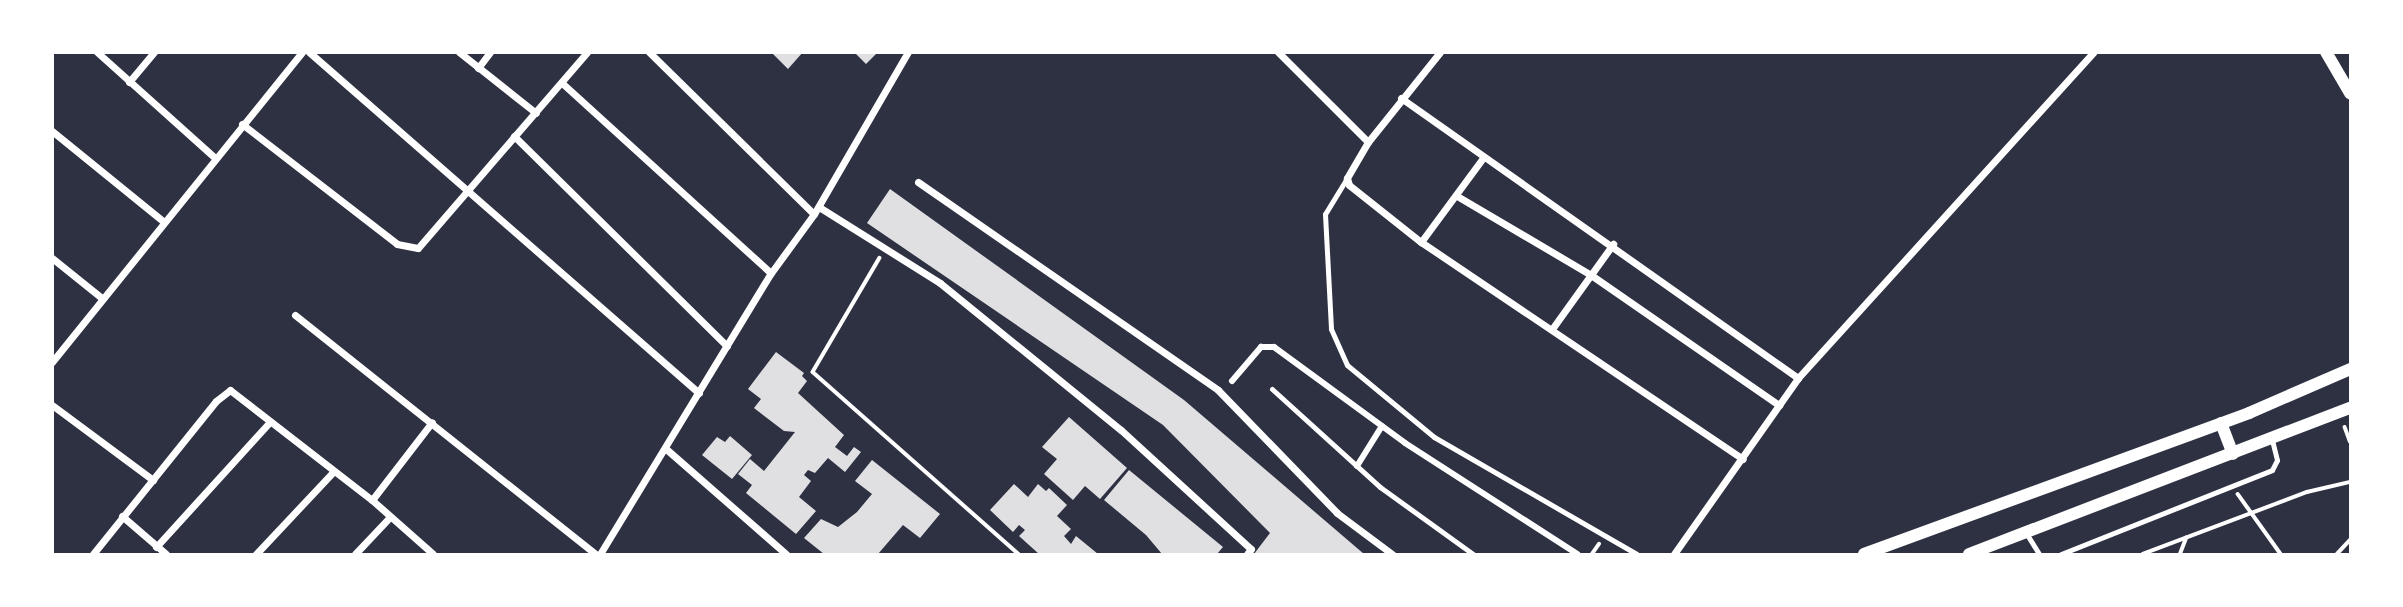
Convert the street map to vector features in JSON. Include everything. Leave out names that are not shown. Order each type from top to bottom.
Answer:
[{"type":"street","points":[[97,52],[214,157]]},
{"type":"street","points":[[129,82],[154,52]]},
{"type":"street","points":[[53,359],[214,157],[302,52]]},
{"type":"street","points":[[309,52],[699,393]]},
{"type":"street","points":[[459,52],[536,113]]},
{"type":"street","points":[[478,68],[490,52]]},
{"type":"street","points":[[242,124],[408,249],[426,243],[587,52]]},
{"type":"street","points":[[649,52],[816,210],[940,283],[1121,430],[1251,549],[1247,555]]},
{"type":"street","points":[[295,315],[598,555],[771,273],[816,210],[908,52]]},
{"type":"street","points":[[1278,52],[1368,142]]},
{"type":"street","points":[[1440,52],[1368,142],[1347,178],[1349,185],[1421,242],[1743,459]]},
{"type":"street","points":[[1674,555],[1798,378],[2094,52]]},
{"type":"street","points":[[2326,52],[2350,93]]},
{"type":"street","points":[[562,83],[771,273]]},
{"type":"street","points":[[1401,98],[1483,158],[1613,244],[1798,378]]},
{"type":"street","points":[[52,131],[164,222]]},
{"type":"street","points":[[514,136],[727,346]]},
{"type":"street","points":[[1421,242],[1483,158]]},
{"type":"street","points":[[918,182],[1218,390],[1337,513],[1392,555]]},
{"type":"street","points":[[1457,195],[1591,275],[1779,405]]},
{"type":"street","points":[[1552,328],[1613,244]]},
{"type":"street","points":[[52,258],[103,299]]},
{"type":"street","points":[[1232,381],[1261,347],[1274,347],[1382,426],[1577,555]]},
{"type":"street","points":[[1864,555],[2221,423],[2350,369]]},
{"type":"street","points":[[93,555],[216,401],[230,390],[332,473],[372,500],[388,519],[432,555]]},
{"type":"street","points":[[52,405],[153,480]]},
{"type":"street","points":[[1969,555],[2350,408]]},
{"type":"street","points":[[372,500],[432,422]]},
{"type":"street","points":[[156,547],[269,423]]},
{"type":"street","points":[[2221,423],[2233,454]]},
{"type":"street","points":[[1357,466],[1382,426]]},
{"type":"street","points":[[665,447],[786,555]]},
{"type":"street","points":[[256,555],[332,473]]},
{"type":"street","points":[[122,516],[166,555]]},
{"type":"street","points":[[355,555],[388,519]]},
{"type":"lane","points":[[1347,178],[1325,214],[1331,329],[1347,365],[1434,437],[1637,555]]},
{"type":"lane","points":[[1272,389],[1357,466],[1473,555]]},
{"type":"lane","points":[[2062,555],[2272,470],[2277,460],[2272,439]]},
{"type":"lane","points":[[2026,533],[2039,555]]},
{"type":"path","points":[[886,249],[813,372],[1019,555]]},
{"type":"path","points":[[2143,555],[2308,492],[2350,482]]},
{"type":"path","points":[[2234,486],[2248,514],[2281,555]]},
{"type":"path","points":[[2180,555],[2186,538]]},
{"type":"path","points":[[2337,555],[2350,540]]},
{"type":"building","points":[[771,52],[803,52],[788,69]]},
{"type":"building","points":[[854,52],[878,52],[866,64]]},
{"type":"building","points":[[890,189],[1184,400],[1364,554],[1254,554],[1270,533],[1163,425],[867,223]]},
{"type":"building","points":[[776,352],[804,373],[802,376],[807,381],[798,393],[844,435],[835,447],[847,456],[854,447],[861,452],[845,472],[828,458],[815,473],[808,470],[804,475],[811,481],[799,497],[816,511],[796,534],[746,493],[752,485],[738,474],[750,459],[764,471],[795,432],[784,431],[754,408],[761,399],[748,389]]},
{"type":"building","points":[[1069,417],[1127,468],[1100,499],[1085,486],[1073,500],[1044,474],[1057,459],[1042,447]]},
{"type":"building","points":[[730,436],[752,455],[732,479],[702,455],[717,437],[725,442]]},
{"type":"building","points":[[872,460],[940,514],[920,538],[903,525],[878,554],[824,554],[804,538],[821,519],[838,527],[857,512],[872,494],[855,481]]},
{"type":"building","points":[[1129,470],[1223,547],[1217,554],[1162,554],[1146,535],[1104,500]]},
{"type":"building","points":[[1014,484],[1028,497],[1038,484],[1046,491],[1049,488],[1067,505],[1057,516],[1071,529],[1064,536],[1071,544],[1076,536],[1098,554],[1039,554],[1019,536],[1025,530],[1019,525],[1013,532],[990,510]]}]
